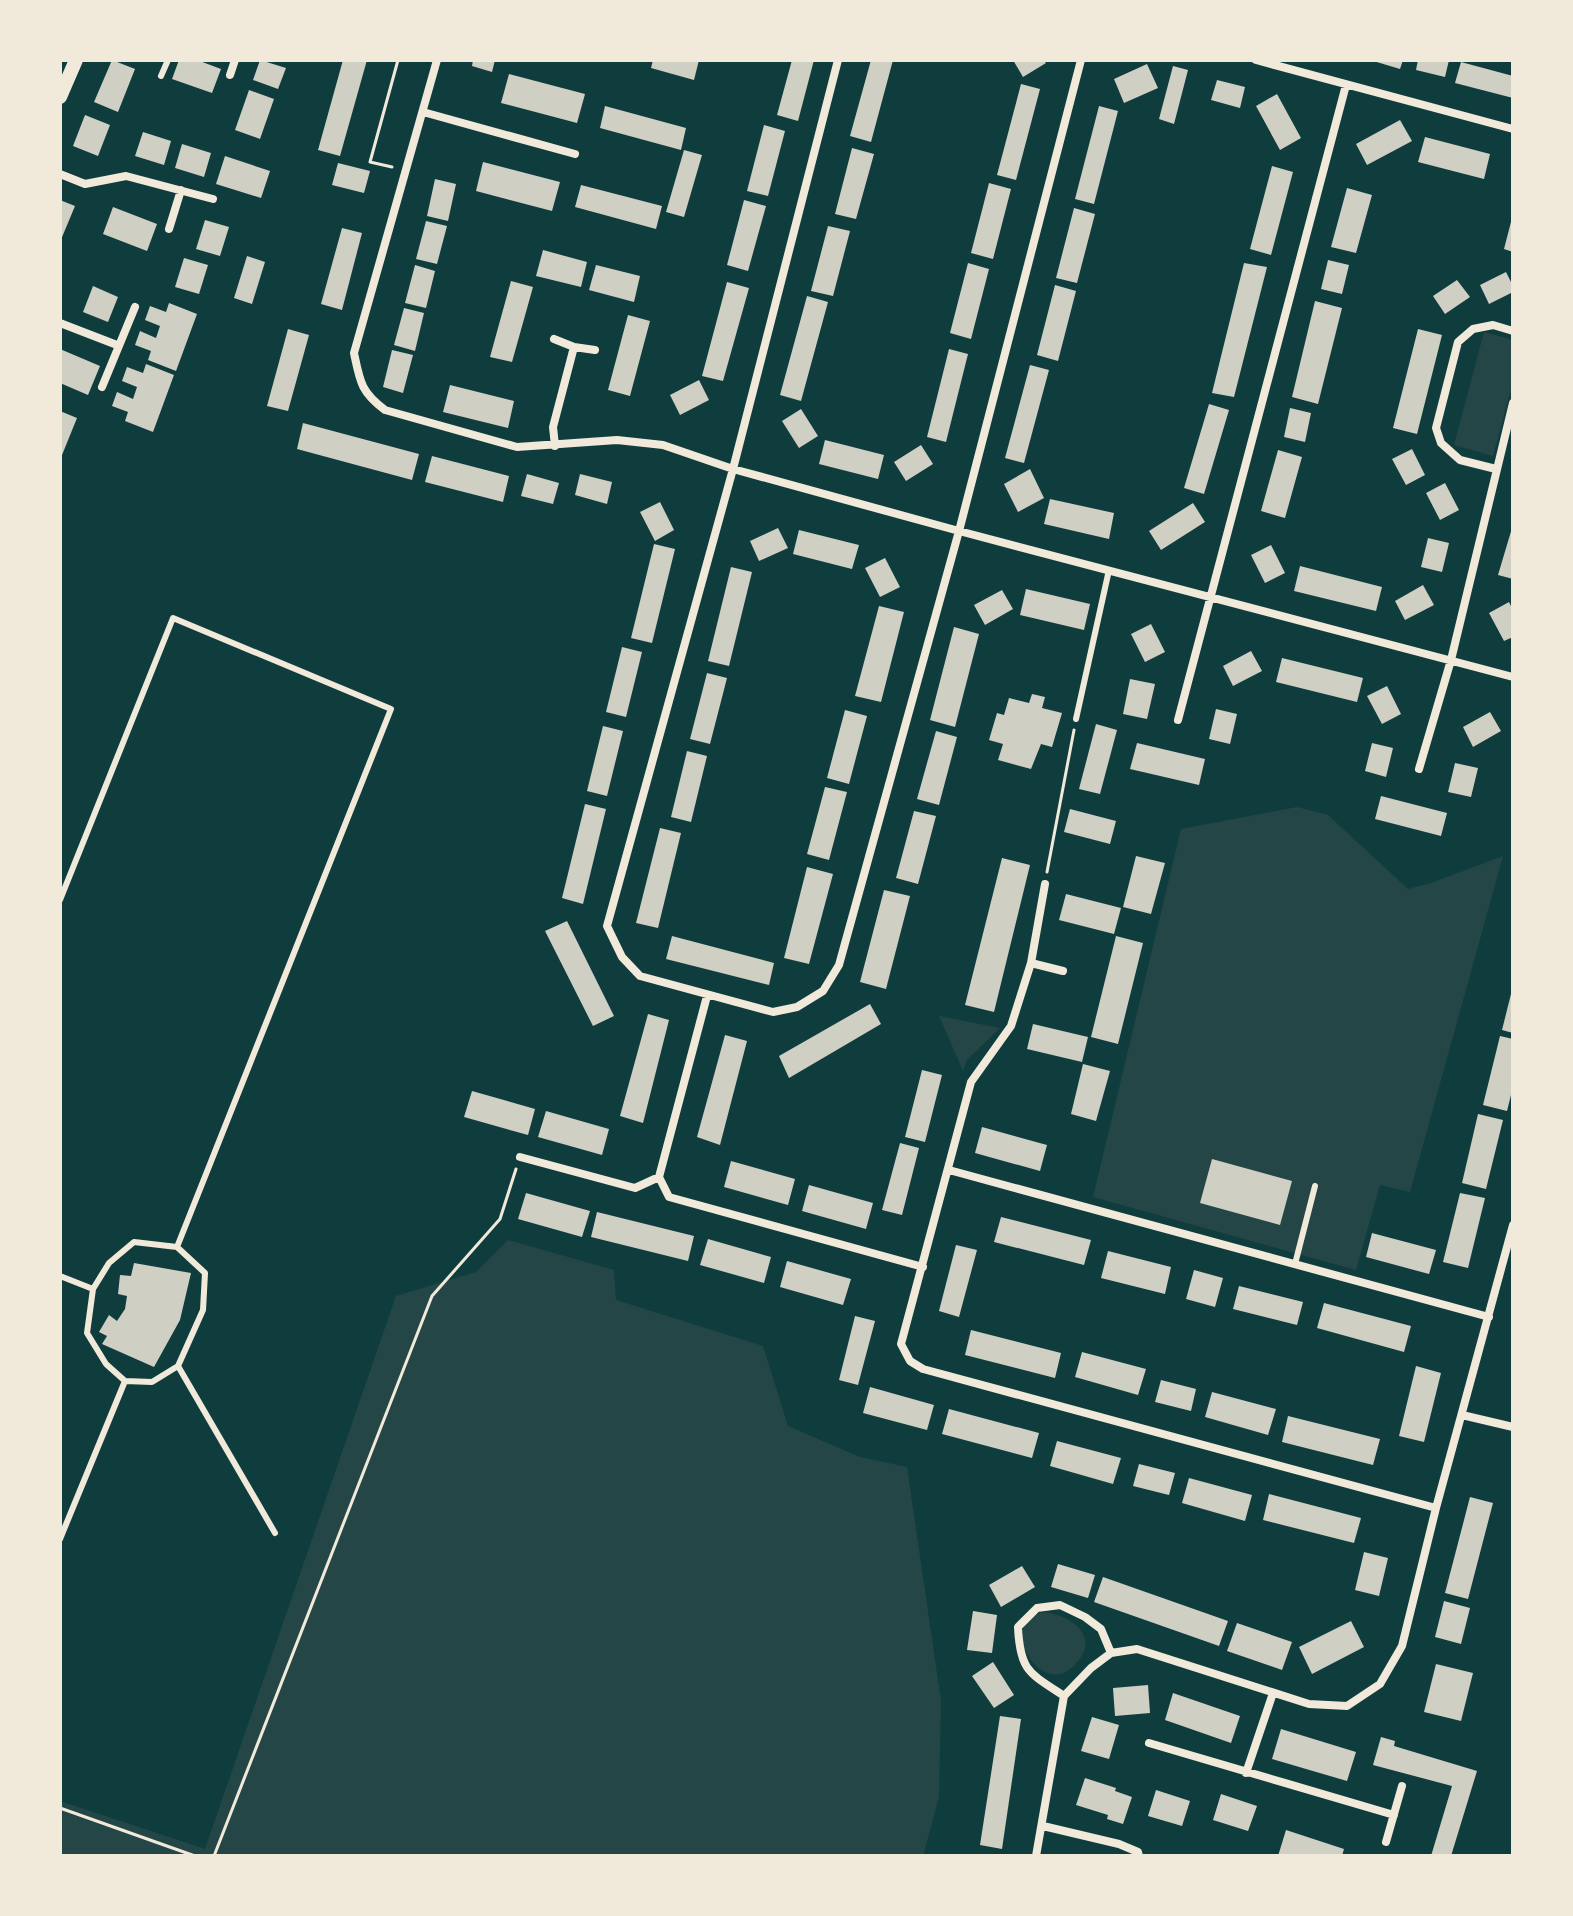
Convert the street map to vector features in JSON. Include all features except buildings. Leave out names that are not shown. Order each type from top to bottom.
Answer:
[{"type":"street","points":[[60,97],[76,60]]},
{"type":"street","points":[[230,75],[235,60]]},
{"type":"street","points":[[437,60],[354,353],[360,383],[368,397],[385,410],[517,447],[617,440],[663,445],[733,469],[959,531],[1513,677]]},
{"type":"street","points":[[838,60],[733,469],[607,926],[622,957],[640,976],[773,1012],[797,1007],[823,991],[839,965],[959,531],[1081,60]]},
{"type":"street","points":[[1256,60],[1513,129]]},
{"type":"street","points":[[1178,720],[1346,85]]},
{"type":"street","points":[[423,112],[575,154]]},
{"type":"street","points":[[60,174],[85,184],[126,176],[213,199]]},
{"type":"street","points":[[169,229],[181,190]]},
{"type":"street","points":[[102,387],[135,307]]},
{"type":"street","points":[[60,323],[117,345]]},
{"type":"street","points":[[1496,469],[1460,460],[1441,443],[1436,428],[1458,342],[1473,329],[1493,325],[1513,331]]},
{"type":"street","points":[[554,339],[574,347],[595,350]]},
{"type":"street","points":[[555,446],[553,427],[574,347]]},
{"type":"street","points":[[1419,769],[1451,660],[1513,403]]},
{"type":"street","points":[[1045,884],[1031,963],[1011,1026],[971,1082],[901,1344],[910,1361],[923,1369],[1436,1508]]},
{"type":"street","points":[[1031,963],[1063,971]]},
{"type":"street","points":[[707,996],[659,1177],[669,1197],[923,1267]]},
{"type":"street","points":[[520,1157],[635,1188],[659,1177]]},
{"type":"street","points":[[949,1170],[1489,1317]]},
{"type":"street","points":[[1036,1856],[1064,1696],[1091,1668],[1111,1653],[1137,1649],[1309,1704],[1347,1706],[1380,1684],[1402,1646],[1513,1225]]},
{"type":"street","points":[[1462,1415],[1513,1427]]},
{"type":"street","points":[[1064,1696],[1033,1676],[1019,1654],[1018,1627],[1037,1608],[1060,1605],[1085,1617],[1101,1629],[1111,1653]]},
{"type":"street","points":[[1246,1773],[1273,1693]]},
{"type":"street","points":[[1149,1743],[1394,1815]]},
{"type":"street","points":[[1386,1842],[1402,1786]]},
{"type":"street","points":[[1043,1826],[1119,1844],[1138,1852],[1139,1856]]},
{"type":"lane","points":[[161,76],[168,60]]},
{"type":"lane","points":[[1076,719],[1109,570]]},
{"type":"lane","points":[[60,900],[173,618],[391,709],[177,1247]]},
{"type":"lane","points":[[1295,1264],[1315,1186]]},
{"type":"lane","points":[[134,1242],[177,1247],[205,1273],[203,1310],[178,1366],[152,1382],[125,1381],[106,1364],[87,1333],[93,1289],[109,1263],[134,1242]]},
{"type":"lane","points":[[60,1276],[93,1289]]},
{"type":"lane","points":[[178,1366],[275,1533]]},
{"type":"lane","points":[[60,1539],[125,1381]]},
{"type":"path","points":[[398,60],[370,162],[406,170]]},
{"type":"path","points":[[1045,884],[1076,719]]},
{"type":"path","points":[[214,1856],[432,1296],[500,1219],[520,1157]]},
{"type":"path","points":[[60,1808],[194,1856]]},
{"type":"shaded area","points":[[1484,332],[1513,340],[1513,382],[1493,456],[1454,445]]},
{"type":"shaded area","points":[[1297,807],[1328,815],[1408,889],[1503,856],[1410,1192],[1380,1185],[1356,1270],[1093,1197],[1181,829]]},
{"type":"shaded area","points":[[939,1016],[1000,1028],[967,1060],[963,1071]]},
{"type":"shaded area","points":[[508,1240],[614,1270],[616,1300],[763,1346],[788,1426],[860,1457],[907,1467],[941,1701],[939,1797],[923,1856],[60,1856],[60,1801],[205,1849],[396,1296],[476,1272]]},
{"type":"shaded area","points":[[1044,1612],[1056,1614],[1075,1624],[1085,1640],[1080,1659],[1070,1669],[1058,1674],[1046,1672],[1035,1665],[1023,1641],[1023,1629],[1030,1618]]}]
